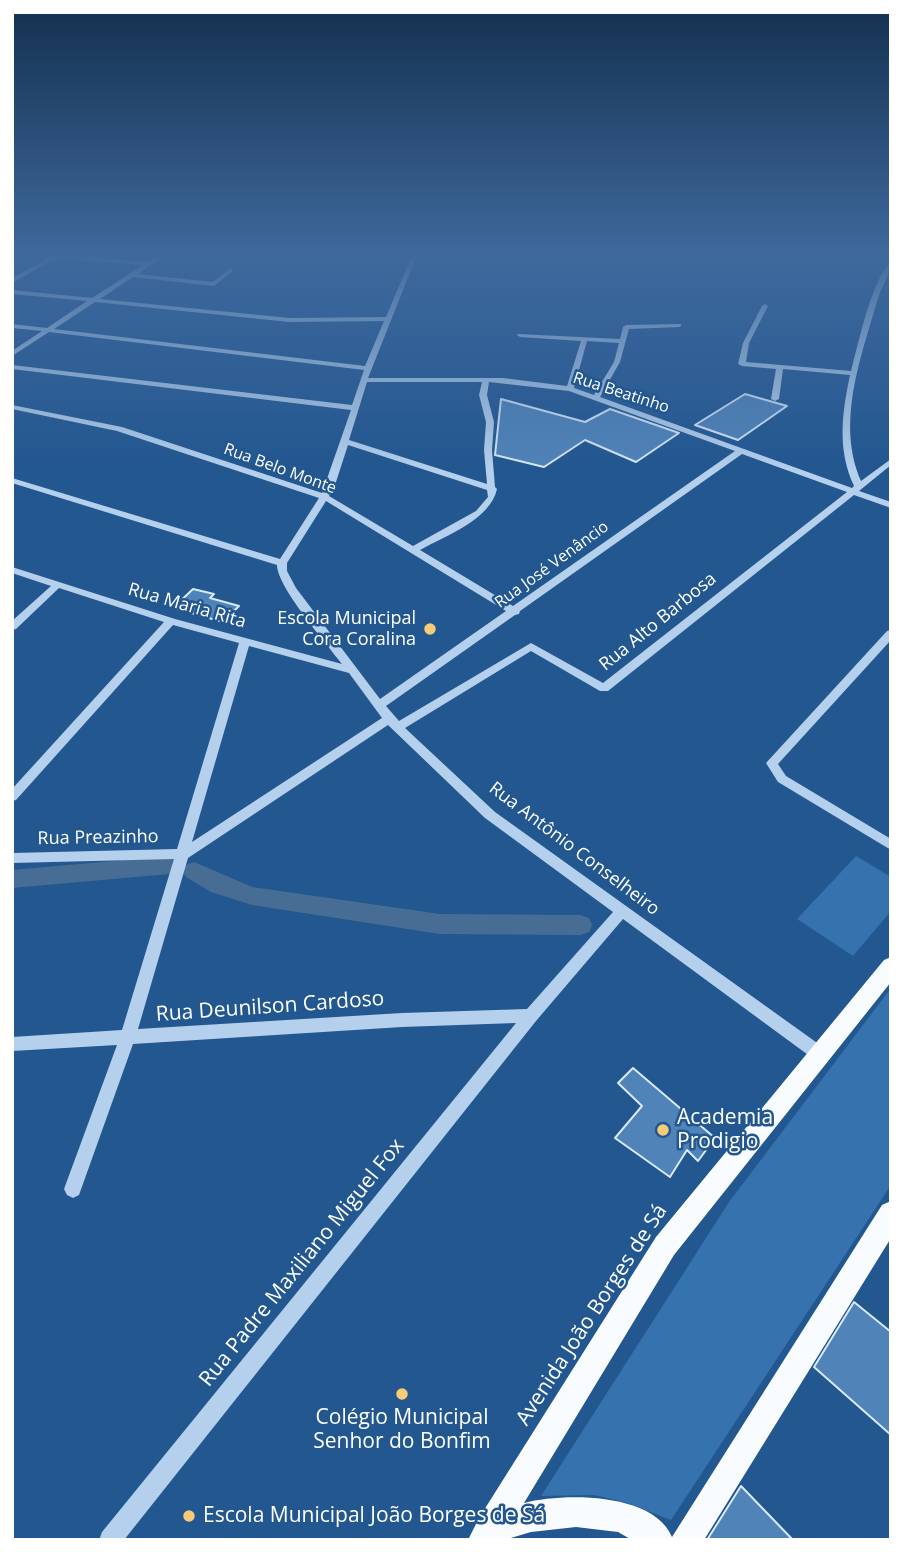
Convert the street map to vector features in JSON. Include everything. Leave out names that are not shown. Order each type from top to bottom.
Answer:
[{"type":"main road","name":"Avenida João Borges de Sá","points":[[487,1534],[665,1246],[891,966]]},
{"type":"main road","points":[[686,1540],[891,1214]]},
{"type":"main road","points":[[487,1534],[522,1516],[550,1511],[588,1512],[630,1521],[657,1540]]},
{"type":"street","points":[[25,327],[368,368]]},
{"type":"street","points":[[12,354],[52,327]]},
{"type":"street","points":[[12,480],[282,563],[326,497],[368,368],[385,327]]},
{"type":"street","points":[[596,397],[617,362],[626,327]]},
{"type":"street","points":[[754,327],[746,343],[741,363],[855,373]]},
{"type":"street","points":[[855,488],[848,449],[855,373],[867,327]]},
{"type":"street","points":[[520,335],[623,341]]},
{"type":"street","points":[[570,389],[585,338]]},
{"type":"street","points":[[12,367],[355,408]]},
{"type":"street","points":[[775,399],[779,368]]},
{"type":"street","name":"Rua Beatinho","points":[[365,380],[486,380],[570,389],[855,488],[891,505]]},
{"type":"street","points":[[414,550],[487,506],[493,489],[488,463],[490,422],[483,395],[486,380]]},
{"type":"street","name":"Rua Belo Monte","points":[[14,409],[119,429],[326,497],[515,612]]},
{"type":"street","points":[[344,441],[493,489]]},
{"type":"street","name":"Rua José Venâncio","points":[[380,705],[742,450]]},
{"type":"street","name":"Rua Alto Barbosa","points":[[394,723],[531,646],[604,688],[891,461]]},
{"type":"street","name":"Rua Antônio Conselheiro","points":[[282,563],[282,571],[291,589],[394,723],[490,815],[821,1055]]},
{"type":"street","name":"Rua Maria Rita","points":[[12,570],[171,621],[354,671]]},
{"type":"street","points":[[12,626],[57,585]]},
{"type":"street","points":[[12,797],[171,621]]},
{"type":"street","points":[[891,633],[775,756],[772,763],[776,774],[891,845]]},
{"type":"street","points":[[73,1189],[128,1037],[246,642]]},
{"type":"street","points":[[184,854],[394,723]]},
{"type":"street","name":"Rua Preazinho","points":[[12,858],[184,854]]},
{"type":"street","name":"Rua Padre Maxiliano Miguel Fox","points":[[110,1540],[530,1016],[623,910]]},
{"type":"street","name":"Rua Deunilson Cardoso","points":[[12,1044],[389,1020],[530,1016]]},
{"type":"shaded area","points":[[856,856],[891,877],[891,911],[853,956],[797,919]]},
{"type":"shaded area","points":[[891,988],[891,1185],[671,1520],[624,1502],[594,1495],[541,1496],[729,1202]]},
{"type":"building","points":[[745,394],[787,406],[738,440],[695,425]]},
{"type":"building","points":[[501,399],[585,422],[610,409],[679,433],[636,462],[585,440],[544,467],[495,455]]},
{"type":"building","points":[[193,589],[214,594],[210,598],[239,606],[223,622],[173,608]]},
{"type":"building","name":"Academia Prodigio","points":[[633,1068],[715,1138],[698,1161],[687,1150],[670,1177],[615,1138],[642,1106],[618,1083]]},
{"type":"building","points":[[854,1302],[891,1332],[891,1435],[814,1367]]},
{"type":"building","points":[[741,1486],[793,1540],[707,1540]]},
{"type":"waterway","points":[[12,879],[169,865]]},
{"type":"waterway","points":[[194,871],[219,885],[252,896],[440,924],[580,925]]},
{"type":"place","name":"Escola Municipal Cora Coralina","points":[[430,629]]},
{"type":"place","name":"Academia Prodigio","points":[[663,1130]]},
{"type":"place","name":"Colégio Municipal Senhor do Bonfim","points":[[402,1394]]},
{"type":"place","name":"Escola Municipal João Borges de Sá","points":[[189,1516]]}]
